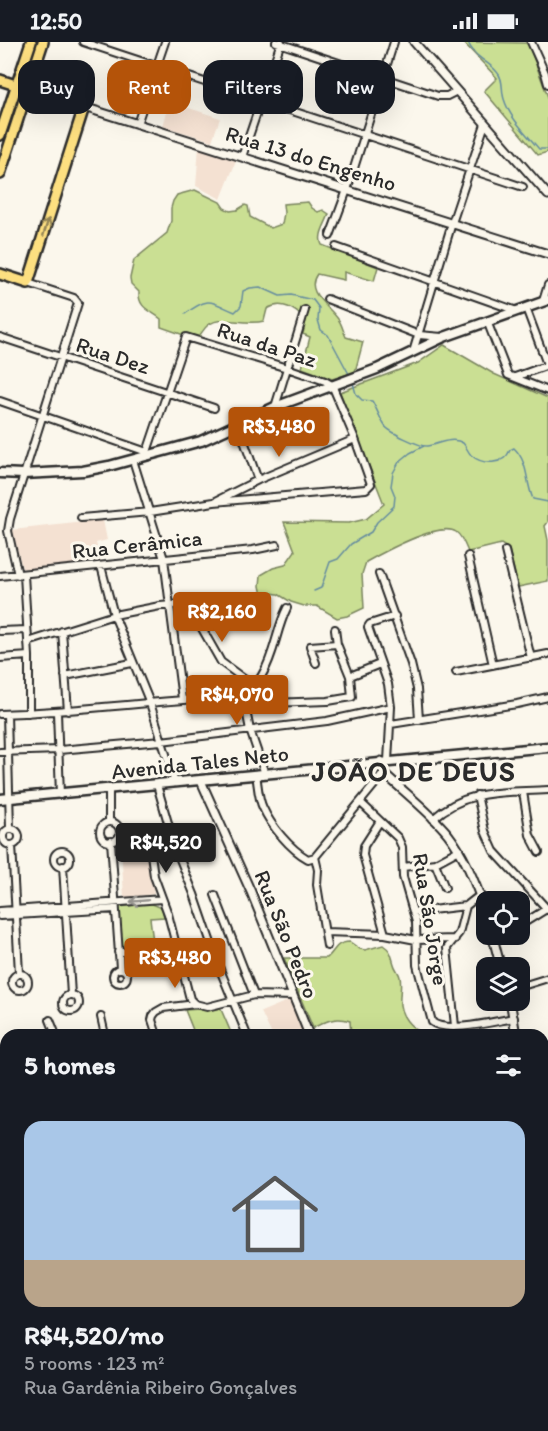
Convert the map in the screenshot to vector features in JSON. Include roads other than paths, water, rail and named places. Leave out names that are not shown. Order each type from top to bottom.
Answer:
[{"type":"main road","points":[[0,135],[31,42]]},
{"type":"main road","points":[[37,60],[43,42]]},
{"type":"main road","name":"Rua 13 do Engenho","points":[[0,80],[16,86]]},
{"type":"main road","points":[[0,174],[19,114]]},
{"type":"main road","points":[[0,274],[28,282],[82,114]]},
{"type":"main road","points":[[0,473],[83,471],[133,460],[147,454],[208,438],[275,407],[413,353],[444,337],[546,300]]},
{"type":"main road","name":"Avenida Tales Neto","points":[[4,799],[548,747]]},
{"type":"street","points":[[83,42],[138,60]]},
{"type":"street","points":[[158,60],[165,42]]},
{"type":"street","points":[[274,60],[279,42],[333,60]]},
{"type":"street","points":[[389,60],[394,42]]},
{"type":"street","points":[[414,42],[548,195]]},
{"type":"street","points":[[531,42],[547,72],[548,84]]},
{"type":"street","points":[[395,81],[438,96],[447,96],[457,91]]},
{"type":"street","name":"Rua 13 do Engenho","points":[[95,111],[548,254]]},
{"type":"street","points":[[137,124],[140,114]]},
{"type":"street","points":[[242,157],[257,114]]},
{"type":"street","points":[[301,114],[469,171],[524,187]]},
{"type":"street","points":[[330,236],[372,114]]},
{"type":"street","points":[[413,353],[485,124]]},
{"type":"street","points":[[336,247],[434,282],[522,309],[548,366],[514,377]]},
{"type":"street","points":[[28,282],[77,300],[78,303],[10,519],[9,531],[21,575],[27,630],[29,713]]},
{"type":"street","points":[[546,300],[548,285]]},
{"type":"street","points":[[327,299],[419,335],[444,337]]},
{"type":"street","points":[[275,407],[304,310]]},
{"type":"street","points":[[487,321],[508,375],[548,391]]},
{"type":"street","name":"Rua Dez","points":[[0,337],[214,408]]},
{"type":"street","name":"Rua da Paz","points":[[81,518],[369,487],[371,480],[355,440],[332,385],[325,381],[186,337],[166,392]]},
{"type":"street","points":[[0,401],[147,454],[166,392]]},
{"type":"street","points":[[238,424],[258,480]]},
{"type":"street","points":[[214,502],[258,480],[355,440]]},
{"type":"street","points":[[133,460],[164,559],[182,699]]},
{"type":"street","points":[[0,531],[9,531]]},
{"type":"street","name":"Rua Cerâmica","points":[[0,576],[253,550],[277,545]]},
{"type":"street","points":[[505,550],[531,658]]},
{"type":"street","points":[[468,556],[493,665]]},
{"type":"street","points":[[101,566],[114,615],[150,703],[175,783]]},
{"type":"street","points":[[379,574],[415,678],[419,720]]},
{"type":"street","points":[[28,642],[114,615],[170,605],[222,601]]},
{"type":"street","points":[[188,604],[221,662],[252,685]]},
{"type":"street","points":[[287,608],[281,620],[271,657],[260,679],[243,696],[243,704],[260,774],[260,799],[266,815],[295,849],[308,859],[315,857],[384,773],[391,707],[387,684],[368,627],[395,616]]},
{"type":"street","points":[[243,704],[352,697],[350,676],[337,644],[335,629]]},
{"type":"street","points":[[0,631],[27,630]]},
{"type":"street","points":[[62,631],[68,711]]},
{"type":"street","points":[[316,663],[309,648],[312,645],[337,644]]},
{"type":"street","points":[[456,672],[548,654]]},
{"type":"street","points":[[0,658],[29,656]]},
{"type":"street","points":[[65,676],[132,663]]},
{"type":"street","points":[[350,676],[380,664]]},
{"type":"street","points":[[10,829],[4,799],[8,751],[3,714],[57,712],[182,699],[243,696]]},
{"type":"street","points":[[391,724],[548,697]]},
{"type":"street","points":[[0,752],[58,750],[161,741],[327,721],[391,707]]},
{"type":"street","points":[[57,712],[60,795]]},
{"type":"street","points":[[384,773],[449,836],[459,850],[478,891]]},
{"type":"street","name":"Rua São Pedro","points":[[201,780],[251,892],[307,1029]]},
{"type":"street","points":[[157,785],[175,847],[245,1029]]},
{"type":"street","points":[[109,790],[109,822]]},
{"type":"street","points":[[433,819],[446,808],[477,795],[548,790]]},
{"type":"street","points":[[523,792],[530,835],[539,852]]},
{"type":"street","points":[[477,795],[485,831],[494,851],[548,909],[530,920]]},
{"type":"street","name":"Rua São Jorge","points":[[360,802],[400,843],[405,886],[414,912],[417,930],[417,965],[432,1022],[438,1026],[455,1026]]},
{"type":"street","points":[[380,821],[364,846],[363,855],[385,934]]},
{"type":"street","points":[[109,822],[118,825],[120,831],[119,837],[111,842],[102,838],[100,831],[103,825],[109,822]]},
{"type":"street","points":[[10,829],[16,831],[19,836],[17,842],[12,845],[5,843],[3,839],[4,832],[10,829]]},
{"type":"street","points":[[111,842],[120,968]]},
{"type":"street","points":[[12,845],[19,973]]},
{"type":"street","points":[[403,867],[435,863],[459,850]]},
{"type":"street","points":[[151,854],[154,876],[190,999],[195,1004]]},
{"type":"street","points":[[315,857],[318,870],[316,885],[327,946]]},
{"type":"street","points":[[435,863],[445,888]]},
{"type":"street","points":[[63,866],[71,995]]},
{"type":"street","points":[[215,895],[254,995]]},
{"type":"street","points":[[414,912],[466,906],[476,898]]},
{"type":"street","points":[[0,911],[65,910],[162,900]]},
{"type":"street","points":[[466,906],[460,928],[455,939],[447,948],[455,1026],[514,1017]]},
{"type":"street","points":[[0,916],[16,912]]},
{"type":"street","points":[[325,932],[385,934],[416,940],[455,939]]},
{"type":"street","points":[[118,952],[164,952],[176,949]]},
{"type":"street","points":[[164,952],[179,960]]},
{"type":"street","points":[[530,984],[548,978]]},
{"type":"street","points":[[155,1029],[152,1020],[156,1012],[164,1008],[195,1004],[207,1007],[254,995],[293,996]]},
{"type":"street","points":[[513,1011],[515,1029]]},
{"type":"street","points":[[101,1017],[104,1029]]},
{"type":"street","points":[[50,1020],[54,1029]]},
{"type":"waterway","points":[[468,42],[473,51],[499,75],[504,99],[515,120],[539,149],[548,149]]},
{"type":"waterway","points":[[185,314],[209,302],[235,312],[241,306],[243,291],[250,288],[260,287],[280,296],[291,295],[313,300],[319,308],[318,320],[321,330],[328,335],[349,374]]},
{"type":"waterway","points":[[353,383],[356,394],[362,400],[372,401],[385,426],[412,442],[427,446],[459,441],[471,455],[487,462],[503,459],[514,448],[522,460],[533,499],[548,502]]},
{"type":"waterway","points":[[314,591],[321,588],[330,562],[338,559],[351,544],[371,532],[377,522],[394,506],[395,496],[391,486],[393,473],[399,462],[424,446]]},
{"type":"district","name":"JOÃO DE DEUS","points":[[414,771]]}]
